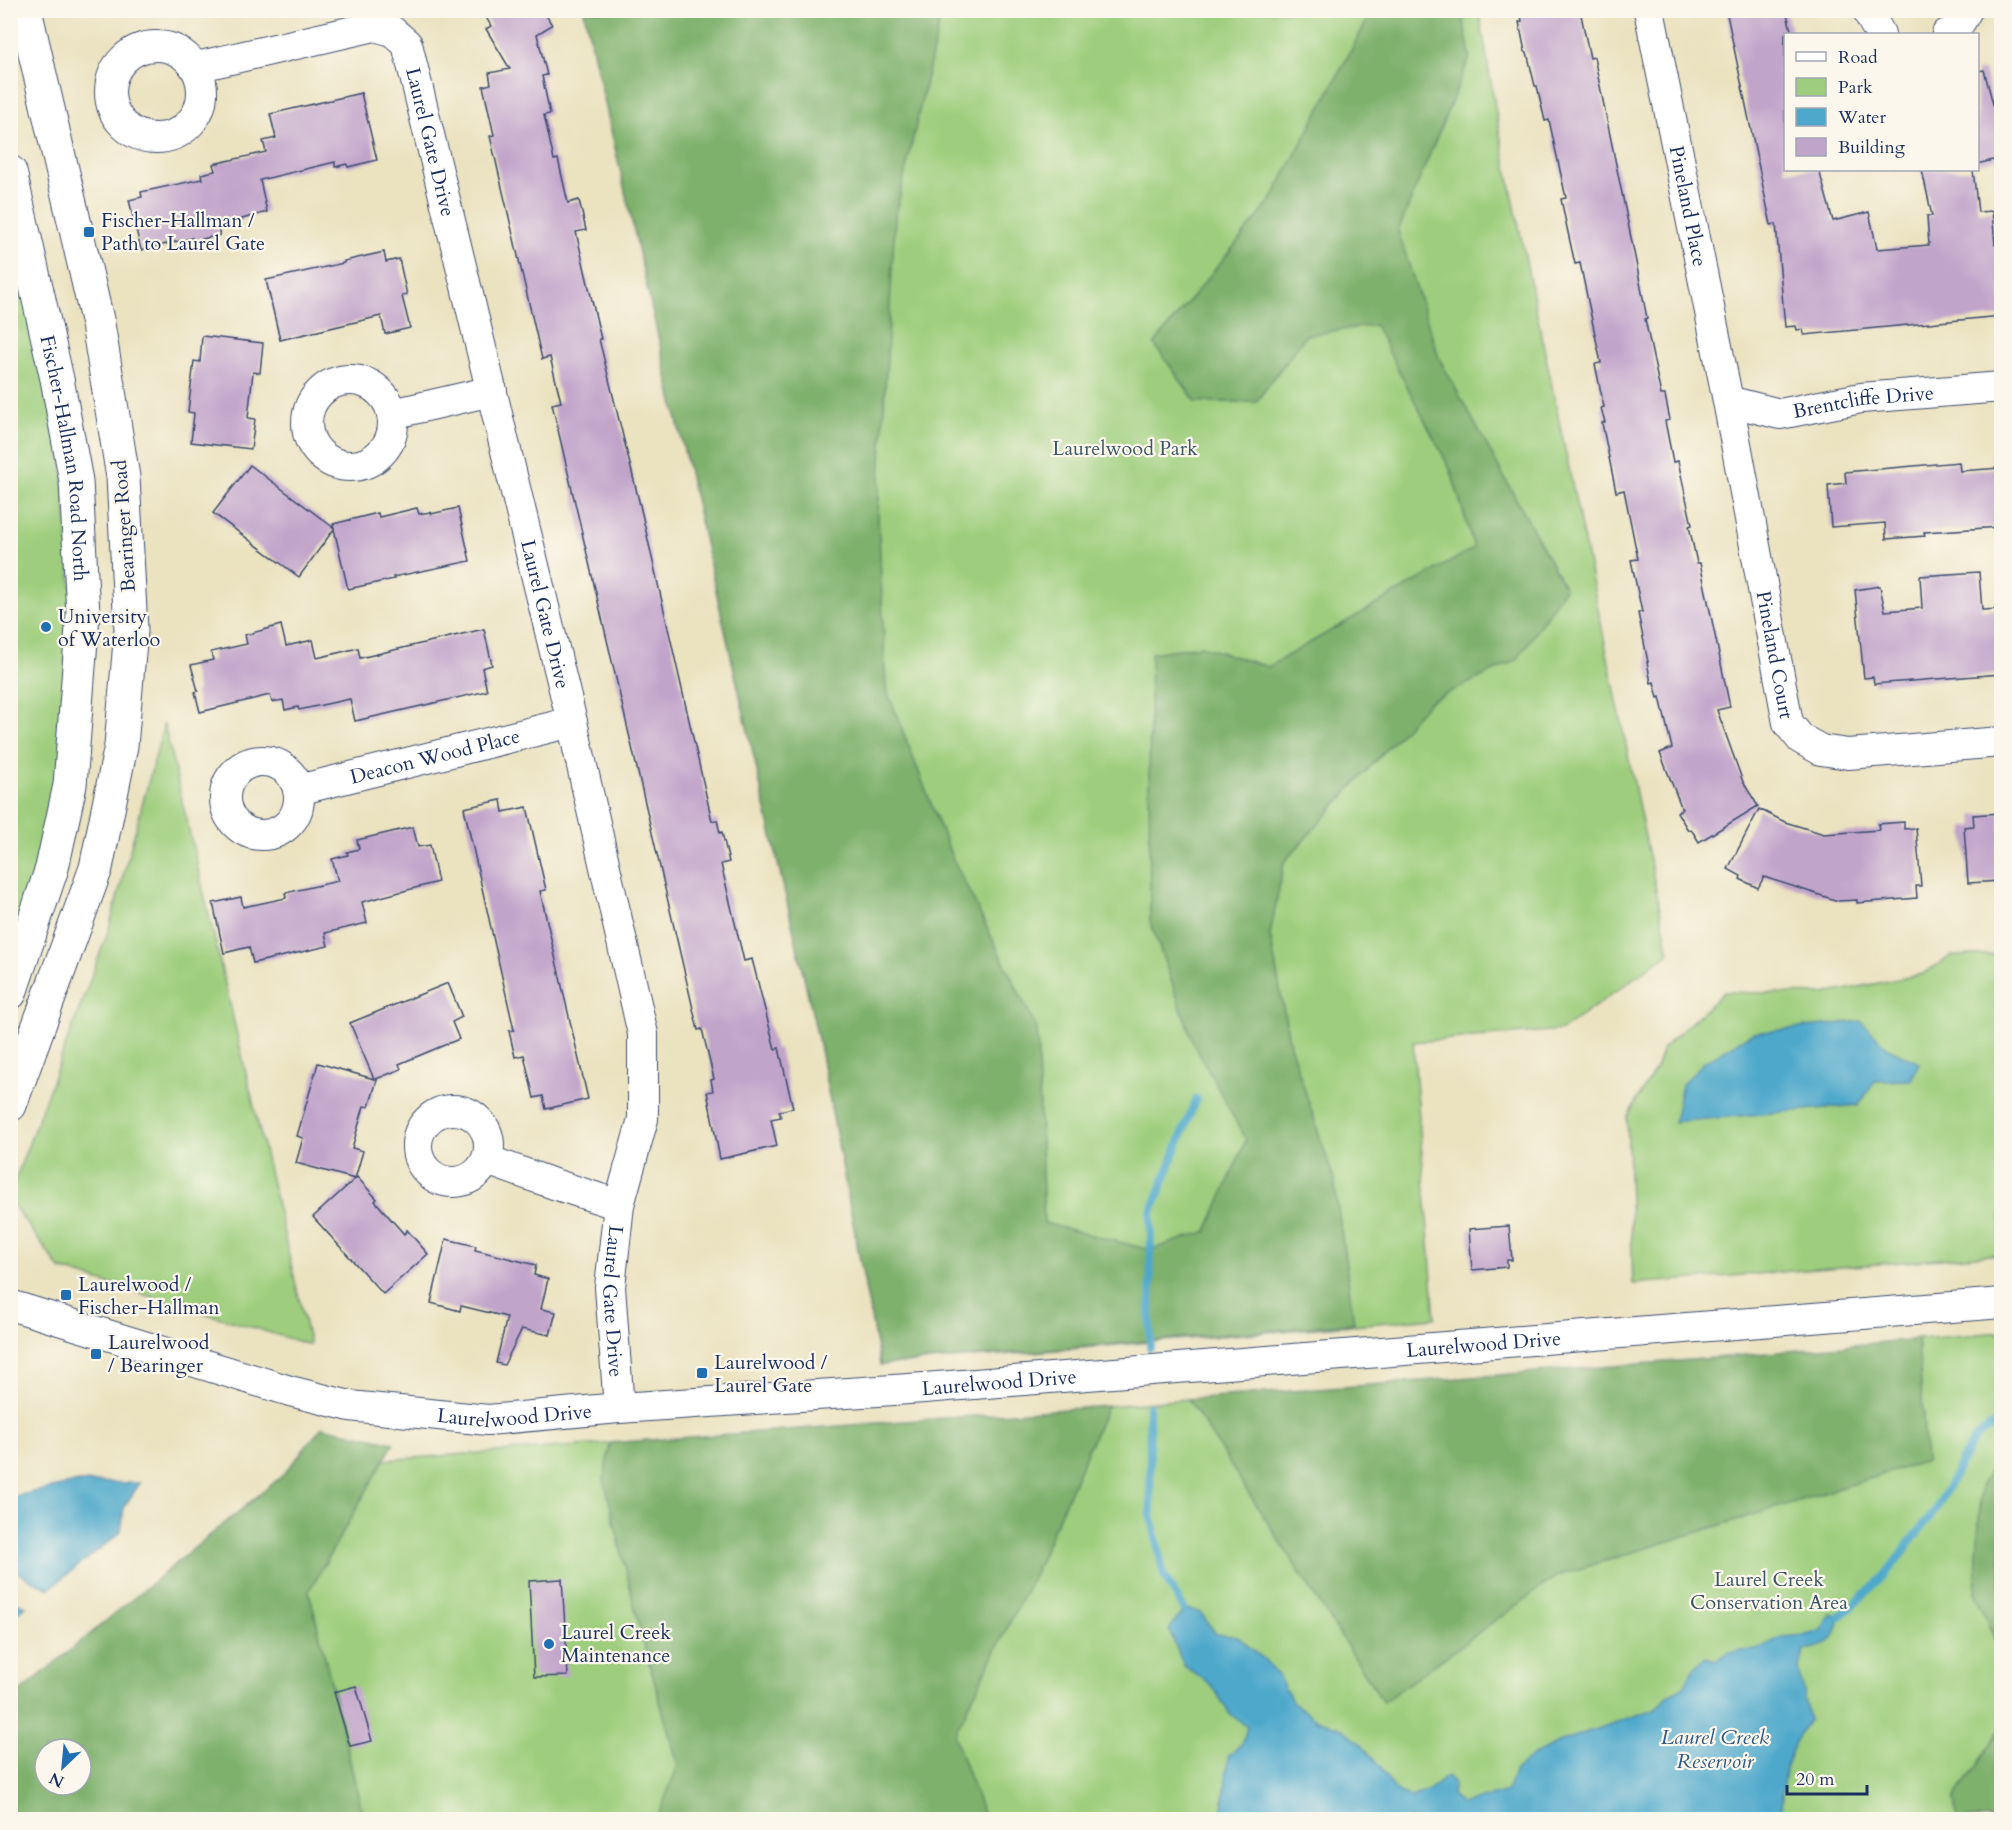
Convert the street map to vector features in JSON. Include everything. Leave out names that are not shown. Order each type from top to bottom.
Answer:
[{"type":"main road","name":"Bearinger Road","points":[[10,1105],[96,868],[121,746],[131,630],[123,477],[98,324],[25,10]]},
{"type":"main road","name":"Fischer-Hallman Road North","points":[[10,172],[57,379],[76,482],[83,614],[69,785],[52,868],[10,993]]},
{"type":"street","name":"Pineland Place","points":[[1649,10],[1728,402]]},
{"type":"street","points":[[1867,10],[1879,33]]},
{"type":"street","points":[[1950,33],[1955,31],[1967,10]]},
{"type":"street","name":"Laurel Gate Drive","points":[[196,67],[375,26],[392,31],[407,44],[573,722],[643,1034],[643,1119],[619,1205],[609,1287],[619,1408]]},
{"type":"street","name":"Brentcliffe Drive","points":[[1728,402],[1780,414],[1861,398],[2001,387]]},
{"type":"street","points":[[392,414],[492,391]]},
{"type":"street","name":"Pineland Court","points":[[1728,402],[1788,723],[1801,739],[1821,750],[1848,754],[2001,742]]},
{"type":"street","name":"Deacon Wood Place","points":[[298,790],[573,722]]},
{"type":"street","points":[[488,1160],[619,1205]]},
{"type":"street","name":"Laurelwood Drive","points":[[10,1305],[290,1391],[350,1406],[488,1420],[619,1408],[960,1386],[2001,1303]]},
{"type":"green space","name":"Laurelwood Park","points":[[584,11],[1479,11],[1499,130],[1669,953],[1562,1030],[1413,1042],[1435,1318],[880,1365],[818,1038]]},
{"type":"green space","points":[[584,11],[942,11],[895,217],[878,514],[886,688],[951,855],[1037,1029],[1044,1223],[1150,1250],[1207,1231],[1246,1140],[1193,1042],[1150,921],[1151,653],[1201,646],[1268,667],[1474,548],[1451,471],[1375,325],[1306,335],[1256,402],[1196,402],[1154,344],[1270,202],[1372,11],[1462,11],[1470,57],[1398,231],[1439,358],[1565,588],[1517,660],[1429,702],[1284,862],[1270,935],[1290,1045],[1334,1180],[1354,1323],[880,1365],[818,1038]]},
{"type":"green space","name":"University of Waterloo","points":[[10,157],[53,330],[79,695],[10,971]]},
{"type":"green space","points":[[164,724],[310,1345],[60,1269],[11,1202],[11,1191],[108,932]]},
{"type":"green space","points":[[2001,954],[2001,1254],[1633,1284],[1627,1117],[1657,1066],[1663,1048],[1724,992],[1824,994],[1923,974],[1951,956]],"holes":[[[1861,1022],[1888,1048],[1919,1063],[1875,1081]]]},
{"type":"green space","name":"Laurel Creek Conservation Area","points":[[2001,1332],[2001,1819],[71,1820],[88,1797],[93,1797],[93,1791],[341,1463],[1106,1408],[1107,1406],[1188,1399],[1190,1402],[1919,1350],[1918,1339]]},
{"type":"green space","points":[[1918,1339],[1926,1461],[1557,1576],[1383,1702],[1188,1399],[1703,1359]]},
{"type":"green space","points":[[1107,1406],[1035,1572],[954,1735],[985,1819],[657,1819],[678,1765],[642,1638],[604,1479],[610,1443]]},
{"type":"green space","points":[[322,1427],[394,1443],[309,1591],[364,1819],[11,1819],[11,1699],[282,1476]]},
{"type":"green space","points":[[2001,1452],[2001,1655],[1975,1592],[1981,1487]]},
{"type":"green space","points":[[2001,1728],[2001,1819],[1957,1819],[1954,1800]]},
{"type":"water","points":[[1861,1021],[1888,1048],[1919,1063],[1911,1080],[1875,1081],[1859,1105],[1674,1122],[1682,1084],[1704,1062],[1753,1033]]},
{"type":"water","points":[[78,1482],[140,1483],[124,1507],[121,1532],[49,1589],[11,1569],[11,1497]]},
{"type":"water","points":[[11,1600],[26,1606],[11,1619]]},
{"type":"water","name":"Laurel Creek Reservoir","points":[[1184,1609],[1200,1612],[1216,1634],[1238,1637],[1266,1661],[1279,1677],[1292,1701],[1317,1720],[1343,1729],[1361,1744],[1399,1793],[1411,1797],[1429,1790],[1447,1776],[1454,1783],[1452,1794],[1461,1805],[1507,1792],[1515,1770],[1532,1756],[1564,1740],[1655,1709],[1668,1696],[1684,1686],[1694,1668],[1706,1657],[1716,1660],[1729,1652],[1756,1650],[1782,1637],[1807,1635],[1822,1630],[1831,1614],[1840,1617],[1834,1637],[1820,1647],[1806,1650],[1798,1669],[1809,1720],[1795,1743],[1786,1767],[1781,1819],[1222,1820],[1228,1757],[1243,1742],[1247,1727],[1229,1713],[1212,1685],[1184,1666],[1169,1630]]},
{"type":"building","points":[[482,10],[543,10],[552,25],[537,34],[547,75],[542,76],[550,114],[544,115],[554,160],[558,159],[568,203],[579,200],[586,230],[576,232],[712,821],[717,820],[720,833],[722,832],[729,862],[721,864],[744,961],[752,959],[775,1049],[779,1048],[793,1108],[779,1111],[781,1117],[771,1119],[777,1146],[720,1159],[707,1092],[713,1091],[711,1080],[714,1079],[702,1029],[698,1030],[552,404],[561,402],[550,357],[542,359],[490,136],[494,135],[483,86],[491,84],[489,73],[510,69],[486,29],[491,26]]},
{"type":"building","points":[[1520,10],[1580,10],[1590,58],[1594,57],[1661,395],[1665,395],[1670,420],[1665,421],[1673,462],[1678,461],[1692,525],[1689,526],[1697,563],[1700,563],[1730,707],[1717,710],[1743,782],[1758,806],[1699,842],[1677,812],[1682,809],[1660,753],[1672,748],[1660,697],[1658,698],[1654,682],[1651,683],[1638,613],[1642,612],[1631,560],[1638,559],[1624,490],[1616,492],[1602,423],[1605,422],[1601,408],[1604,407],[1595,364],[1601,363],[1580,263],[1575,264],[1567,228],[1561,199],[1566,198],[1549,120],[1545,121],[1537,86],[1535,86],[1527,52],[1525,52],[1519,22],[1522,21]]},
{"type":"building","points":[[1726,10],[1786,10],[1792,33],[1784,33],[1784,171],[1819,171],[1833,221],[1869,212],[1877,249],[1929,245],[1927,216],[1932,216],[1922,171],[1973,171],[1978,212],[1992,211],[1995,245],[2001,245],[2001,316],[1804,335],[1803,329],[1797,330],[1796,326],[1785,327],[1776,224],[1771,225]]},
{"type":"building","points":[[1984,70],[2001,134],[2001,158],[1979,164],[1979,71]]},
{"type":"building","points":[[361,93],[377,160],[348,167],[347,164],[335,167],[335,162],[260,180],[267,212],[217,226],[220,235],[193,241],[192,238],[141,250],[129,200],[142,197],[141,192],[202,179],[201,174],[215,171],[213,164],[266,152],[263,141],[276,138],[270,114]]},
{"type":"building","points":[[384,252],[386,262],[399,259],[407,295],[402,296],[410,328],[385,334],[381,316],[280,340],[266,280]]},
{"type":"building","points":[[202,336],[263,343],[260,373],[253,372],[248,418],[255,419],[251,449],[191,442],[194,413],[188,412],[194,361],[200,362]]},
{"type":"building","points":[[1959,462],[1960,471],[2001,468],[2001,527],[1924,532],[1925,536],[1886,539],[1885,523],[1831,527],[1828,485],[1846,483],[1845,472]]},
{"type":"building","points":[[250,465],[334,528],[333,524],[378,513],[379,517],[417,508],[419,514],[430,512],[431,514],[458,508],[470,561],[348,589],[334,529],[299,577],[213,513]]},
{"type":"building","points":[[1979,572],[1982,610],[2001,609],[2001,674],[1874,684],[1873,677],[1864,678],[1855,590],[1880,586],[1885,611],[1922,608],[1920,576]]},
{"type":"building","points":[[281,625],[286,646],[313,640],[317,658],[358,648],[360,658],[484,629],[492,665],[482,668],[487,691],[355,721],[350,699],[299,710],[298,707],[285,710],[283,700],[272,702],[270,695],[200,712],[195,692],[198,691],[191,665],[213,660],[211,652],[247,644],[245,635]]},
{"type":"building","points":[[501,800],[503,812],[527,807],[546,890],[540,891],[588,1099],[546,1109],[543,1096],[534,1098],[524,1055],[515,1057],[509,1031],[514,1030],[464,808]]},
{"type":"building","points":[[1759,809],[1785,822],[1824,834],[1879,830],[1878,824],[1904,822],[1904,829],[1916,828],[1921,886],[1916,886],[1917,898],[1857,903],[1857,900],[1838,901],[1764,877],[1758,888],[1740,879],[1741,876],[1728,869]]},
{"type":"building","points":[[2000,813],[2001,843],[1998,843],[2001,881],[1968,883],[1964,827],[1974,826],[1973,815]]},
{"type":"building","points":[[413,827],[418,847],[430,845],[438,882],[362,902],[367,923],[325,933],[328,946],[253,963],[249,947],[224,953],[213,903],[241,897],[243,907],[286,898],[285,893],[338,881],[332,859],[348,855],[347,852],[359,849],[357,840]]},
{"type":"building","points":[[448,983],[462,1017],[452,1022],[459,1039],[399,1064],[401,1069],[376,1079],[369,1107],[364,1106],[352,1148],[363,1151],[355,1179],[296,1163],[303,1138],[297,1136],[318,1063],[374,1079],[350,1023]]},
{"type":"building","points":[[357,1177],[404,1234],[407,1230],[428,1254],[383,1294],[313,1217]]},
{"type":"building","points":[[1509,1226],[1512,1260],[1507,1260],[1507,1267],[1472,1270],[1469,1229]]},
{"type":"building","points":[[446,1239],[476,1246],[475,1250],[536,1265],[534,1275],[548,1279],[541,1309],[556,1312],[550,1335],[522,1329],[504,1365],[496,1363],[507,1317],[461,1306],[460,1311],[431,1303]]},
{"type":"building","name":"Laurel Creek Maintenance","points":[[562,1579],[568,1676],[534,1677],[529,1581]]},
{"type":"building","points":[[356,1686],[372,1741],[350,1746],[334,1692]]},
{"type":"waterway","points":[[1150,1347],[1151,1213],[1196,1099]]},
{"type":"waterway","points":[[1149,1407],[1151,1515],[1164,1576],[1184,1609]]},
{"type":"waterway","points":[[1840,1617],[1885,1575],[1936,1509],[1975,1437],[2002,1420]]},
{"type":"place","name":"Fischer-Hallman / Path to Laurel Gate","points":[[89,232]]},
{"type":"place","name":"University of Waterloo","points":[[46,627]]},
{"type":"place","name":"Laurelwood / Fischer-Hallman","points":[[66,1295]]},
{"type":"place","name":"Laurelwood / Bearinger","points":[[96,1354]]},
{"type":"place","name":"Laurelwood / Laurel Gate","points":[[702,1373]]},
{"type":"place","name":"Laurel Creek Maintenance","points":[[549,1644]]}]
